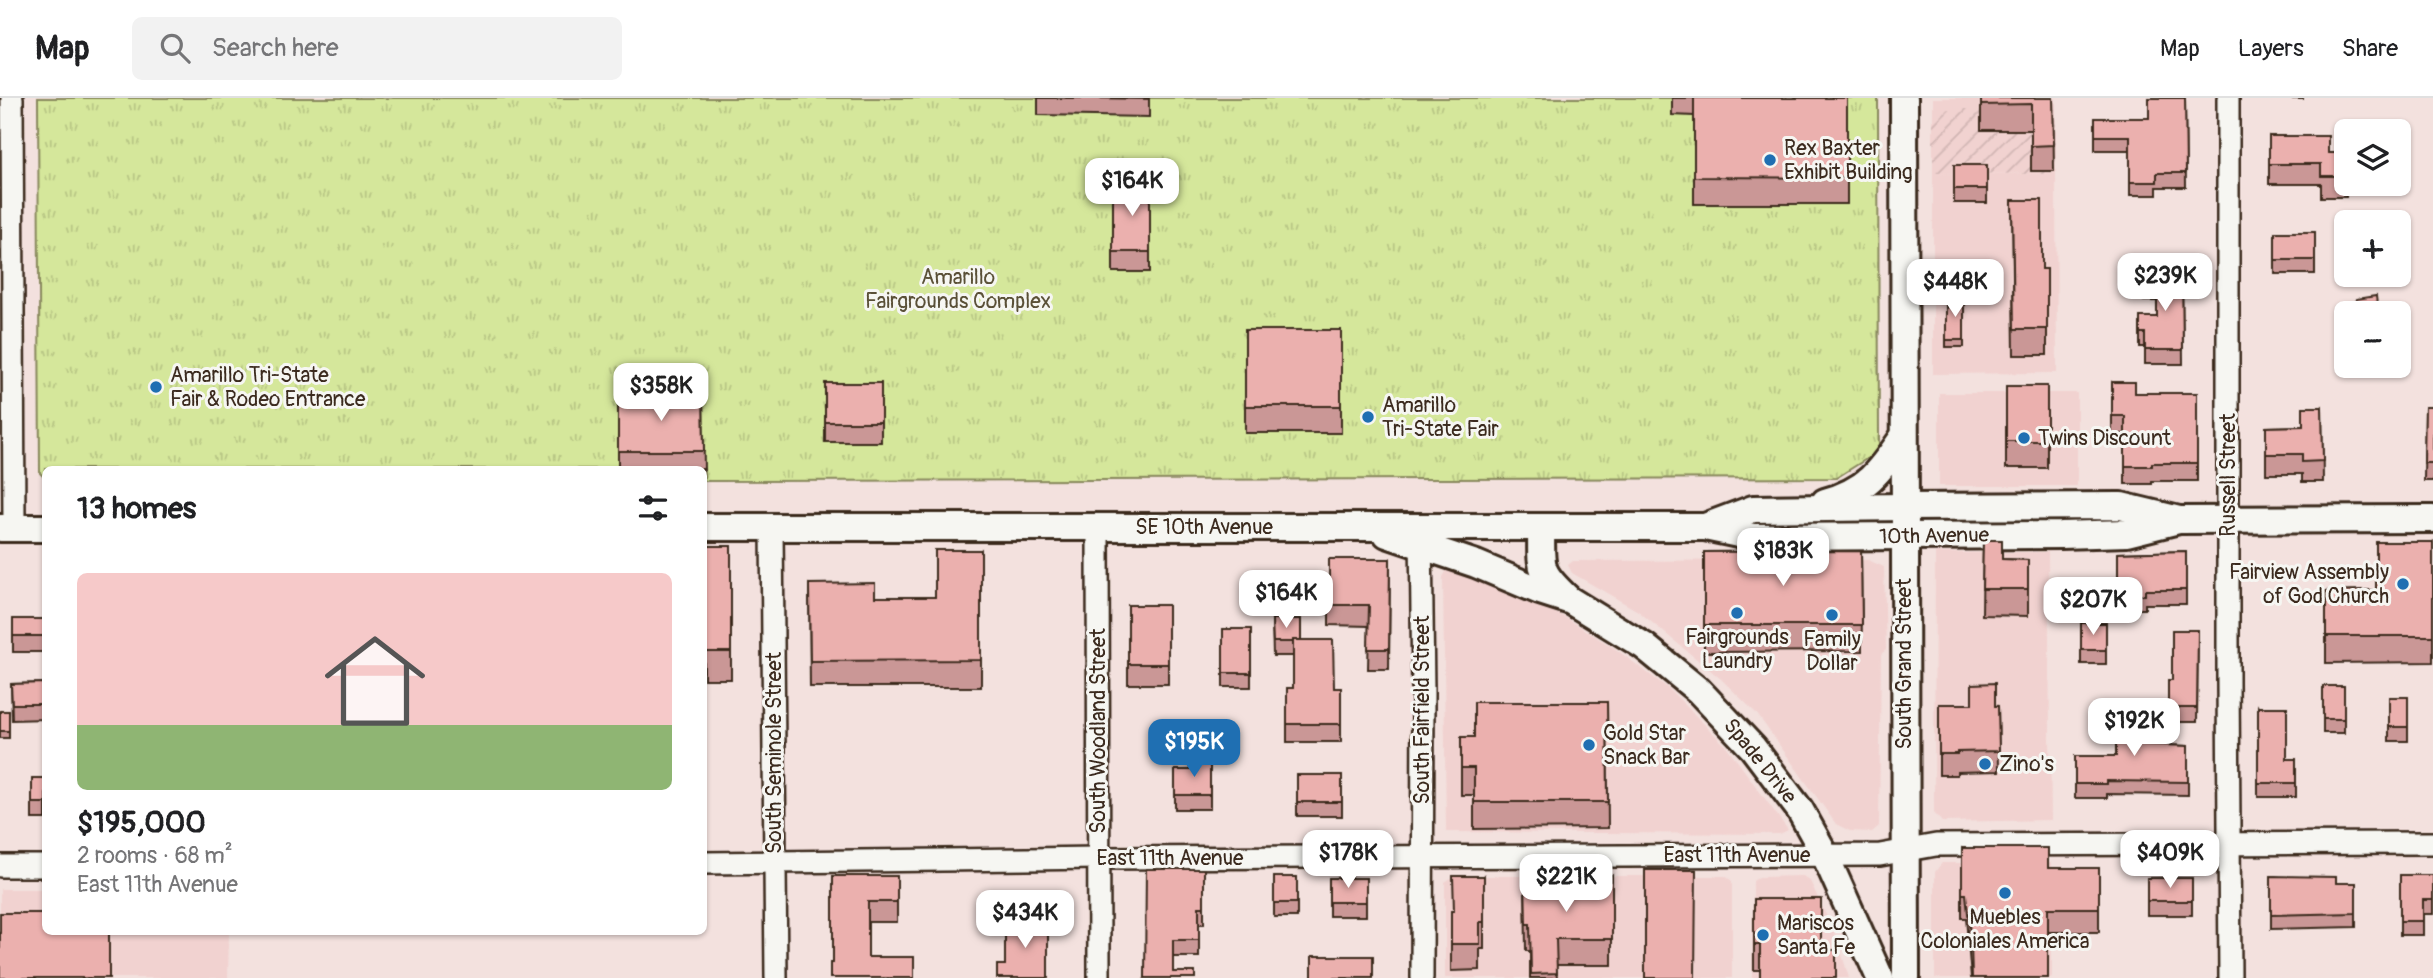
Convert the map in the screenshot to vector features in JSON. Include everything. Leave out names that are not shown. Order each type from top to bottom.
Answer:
[{"type":"main road","name":"South Grand Street","points":[[1904,98],[1906,978]]},
{"type":"main road","points":[[1803,508],[1839,498],[1869,483],[1904,436]]},
{"type":"main road","name":"10th Avenue","points":[[1705,527],[1753,509],[1803,508],[2121,506],[2179,520],[2433,519]]},
{"type":"main road","name":"10th Avenue","points":[[1705,527],[1753,537],[1904,537],[2127,533],[2179,520]]},
{"type":"main road","name":"SE 10th Avenue","points":[[707,527],[1358,526]]},
{"type":"main road","name":"Spade Drive","points":[[1358,526],[1421,535],[1571,601],[1644,646],[1699,691],[1771,770],[1800,810],[1825,855],[1880,978]]},
{"type":"main road","points":[[1421,535],[1541,527],[1705,527]]},
{"type":"main road","name":"Spade Drive","points":[[1541,527],[1543,571],[1571,601]]},
{"type":"main road","points":[[7,528],[42,528]]},
{"type":"street","points":[[7,528],[12,98]]},
{"type":"street","name":"Russell Street","points":[[2228,98],[2230,978]]},
{"type":"street","name":"South Seminole Street","points":[[772,527],[776,978]]},
{"type":"street","name":"South Woodland Street","points":[[1098,527],[1099,978]]},
{"type":"street","name":"South Fairfield Street","points":[[1421,535],[1422,978]]},
{"type":"street","name":"East 11th Avenue","points":[[707,863],[1422,856],[1880,855],[1936,845],[2433,844]]},
{"type":"street","points":[[0,866],[42,866]]},
{"type":"shaded area","points":[[1933,98],[2056,98],[2056,109],[1933,109]]},
{"type":"shaded area","points":[[1933,109],[2056,109],[2056,174],[1933,173]]},
{"type":"shaded area","points":[[1933,173],[2056,174],[2057,373],[1933,374]]},
{"type":"shaded area","points":[[1939,393],[2077,393],[2077,486],[1939,486]]},
{"type":"shaded area","points":[[2048,552],[2051,820],[1942,822],[1934,813],[1935,553]]},
{"type":"shaded area","points":[[1868,560],[1884,567],[1886,650],[1881,654],[1879,826],[1872,832],[1850,831],[1836,824],[1757,714],[1721,679],[1638,611],[1572,573],[1568,565],[1573,561]]},
{"type":"shaded area","points":[[1448,568],[1508,590],[1566,618],[1617,650],[1669,689],[1727,747],[1788,830],[1780,834],[1446,832],[1443,577]]},
{"type":"shaded area","points":[[1942,863],[2052,863],[2052,978],[1935,978],[1935,872]]},
{"type":"shaded area","points":[[1454,876],[1725,876],[1732,881],[1732,978],[1445,978],[1445,882]]},
{"type":"shaded area","points":[[1803,876],[1810,881],[1837,938],[1849,978],[1752,978],[1753,881],[1759,877]]},
{"type":"shaded area","points":[[0,889],[42,889],[42,935],[229,935],[228,978],[0,978]]},
{"type":"green space","name":"Amarillo Fairgrounds Complex","points":[[38,98],[1878,98],[1879,451],[1836,478],[707,481],[707,466],[42,466],[42,475]]},
{"type":"building","points":[[1085,98],[1149,98],[1149,99]]},
{"type":"building","name":"Rex Baxter Exhibit Building","points":[[1694,98],[1847,98],[1847,178],[1694,177]]},
{"type":"building","points":[[1981,98],[2053,98],[2054,145],[2031,146],[2031,104],[1981,105]]},
{"type":"building","points":[[2149,98],[2185,98],[2186,173],[2157,173],[2157,182],[2130,182],[2130,136],[2095,136],[2095,118],[2149,118]]},
{"type":"building","points":[[2269,136],[2328,136],[2328,153],[2334,153],[2334,176],[2321,176],[2321,164],[2269,164]]},
{"type":"building","points":[[1954,165],[1987,165],[1987,189],[1954,189]]},
{"type":"building","points":[[1113,185],[1150,185],[1150,252],[1113,252]]},
{"type":"building","points":[[2012,200],[2042,200],[2042,269],[2047,269],[2047,329],[2014,329]]},
{"type":"building","points":[[2275,232],[2315,232],[2315,260],[2275,260]]},
{"type":"building","points":[[2144,272],[2182,272],[2183,350],[2145,350],[2145,333],[2140,333],[2140,317],[2157,317],[2157,287],[2144,287]]},
{"type":"building","points":[[2376,296],[2377,301],[2356,301]]},
{"type":"building","points":[[1946,298],[1964,298],[1964,340],[1946,340]]},
{"type":"building","points":[[1245,330],[1341,330],[1341,406],[1245,406]]},
{"type":"building","points":[[2112,382],[2135,382],[2135,393],[2197,393],[2197,463],[2125,466],[2125,416],[2112,416]]},
{"type":"building","points":[[825,383],[881,383],[881,422],[825,422]]},
{"type":"building","points":[[2006,386],[2047,386],[2047,441],[2006,441]]},
{"type":"building","points":[[618,394],[703,394],[704,451],[618,451]]},
{"type":"building","points":[[2303,407],[2322,407],[2323,461],[2302,462],[2302,454],[2266,454],[2266,427],[2303,426]]},
{"type":"building","points":[[2425,407],[2433,407],[2433,463],[2424,463]]},
{"type":"building","points":[[1983,540],[2002,540],[2002,559],[2028,560],[2028,589],[1982,589]]},
{"type":"building","points":[[2376,542],[2433,542],[2433,636],[2326,636],[2326,591],[2376,590]]},
{"type":"building","points":[[707,546],[731,546],[731,652],[707,652]]},
{"type":"building","points":[[935,550],[981,550],[981,660],[810,661],[809,584],[875,583],[875,597],[935,597]]},
{"type":"building","points":[[1861,551],[1862,625],[1704,625],[1704,552]]},
{"type":"building","points":[[2186,551],[2186,590],[2145,590],[2145,595],[2118,595],[2118,553]]},
{"type":"building","points":[[1329,559],[1390,559],[1389,649],[1368,649],[1369,605],[1329,605]]},
{"type":"building","points":[[1128,605],[1168,605],[1168,664],[1128,664]]},
{"type":"building","points":[[13,619],[42,619],[42,636],[13,636]]},
{"type":"building","points":[[1272,619],[1301,619],[1301,640],[1273,642]]},
{"type":"building","points":[[2081,623],[2106,623],[2106,650],[2081,650]]},
{"type":"building","points":[[1223,629],[1251,629],[1251,673],[1223,673]]},
{"type":"building","points":[[2172,630],[2198,630],[2197,708],[2168,708],[2168,680],[2172,680]]},
{"type":"building","points":[[1293,640],[1333,640],[1334,688],[1341,688],[1341,724],[1287,724],[1287,688],[1293,688]]},
{"type":"building","points":[[42,683],[42,704],[12,704],[11,684]]},
{"type":"building","points":[[1995,683],[1999,751],[1939,754],[1939,704],[1972,704],[1972,684]]},
{"type":"building","points":[[2323,686],[2344,686],[2344,719],[2323,719]]},
{"type":"building","points":[[2389,697],[2408,697],[2408,727],[2389,727]]},
{"type":"building","points":[[1474,702],[1607,702],[1608,802],[1474,802],[1474,768],[1461,768],[1461,737],[1474,737]]},
{"type":"building","points":[[2119,703],[2139,703],[2139,744],[2188,746],[2188,782],[2107,781],[2107,784],[2075,784],[2075,756],[2116,756],[2116,744],[2119,744]]},
{"type":"building","points":[[2258,707],[2287,707],[2287,759],[2296,759],[2296,783],[2258,783]]},
{"type":"building","points":[[0,711],[9,711],[9,731],[0,731]]},
{"type":"building","points":[[1190,760],[1210,760],[1210,795],[1175,795],[1175,770],[1190,770]]},
{"type":"building","points":[[1297,775],[1342,775],[1342,802],[1297,802]]},
{"type":"building","points":[[32,778],[42,778],[42,803],[32,803]]},
{"type":"building","points":[[1962,848],[2048,848],[2048,868],[2099,868],[2099,908],[2048,908],[2048,978],[1972,978],[1966,894],[1962,894]]},
{"type":"building","points":[[1146,869],[1204,869],[1204,907],[1199,907],[1199,940],[1173,940],[1173,972],[1195,972],[1195,978],[1145,978]]},
{"type":"building","points":[[1645,870],[1696,870],[1695,978],[1645,978]]},
{"type":"building","points":[[1612,875],[1612,939],[1556,939],[1557,973],[1531,974],[1525,876]]},
{"type":"building","points":[[2400,875],[2433,875],[2433,900],[2423,900],[2423,921],[2400,921]]},
{"type":"building","points":[[833,876],[897,876],[897,902],[868,902],[868,957],[914,957],[914,978],[830,978],[830,963],[833,963]]},
{"type":"building","points":[[1453,876],[1484,876],[1484,922],[1480,922],[1480,944],[1451,944]]},
{"type":"building","points":[[2271,876],[2336,877],[2336,883],[2356,883],[2356,913],[2271,915]]},
{"type":"building","points":[[1274,877],[1297,877],[1297,903],[1274,903]]},
{"type":"building","points":[[1329,878],[1366,878],[1366,902],[1329,902]]},
{"type":"building","points":[[2147,878],[2192,878],[2192,901],[2147,901]]},
{"type":"building","points":[[1754,899],[1821,899],[1821,950],[1836,950],[1836,978],[1760,978],[1760,945],[1754,945]]},
{"type":"building","points":[[0,913],[42,913],[42,935],[109,935],[109,978],[0,978]]},
{"type":"building","points":[[1005,920],[1048,920],[1048,978],[997,978],[997,965],[1005,965]]},
{"type":"building","points":[[1312,956],[1373,956],[1373,978],[1312,978]]},
{"type":"place","name":"Rex Baxter Exhibit Building","points":[[1770,160]]},
{"type":"place","name":"Amarillo Tri-State Fair & Rodeo Entrance","points":[[156,387]]},
{"type":"place","name":"Amarillo Tri-State Fair","points":[[1368,417]]},
{"type":"place","name":"Twins Discount","points":[[2024,438]]},
{"type":"place","name":"Fairview Assembly of God Church","points":[[2403,584]]},
{"type":"place","name":"Fairgrounds Laundry","points":[[1737,613]]},
{"type":"place","name":"Family Dollar","points":[[1832,615]]},
{"type":"place","name":"Gold Star Snack Bar","points":[[1589,745]]},
{"type":"place","name":"Zino's","points":[[1985,764]]},
{"type":"place","name":"Muebles Coloniales America","points":[[2005,893]]},
{"type":"place","name":"Mariscos Santa Fe","points":[[1763,935]]}]
